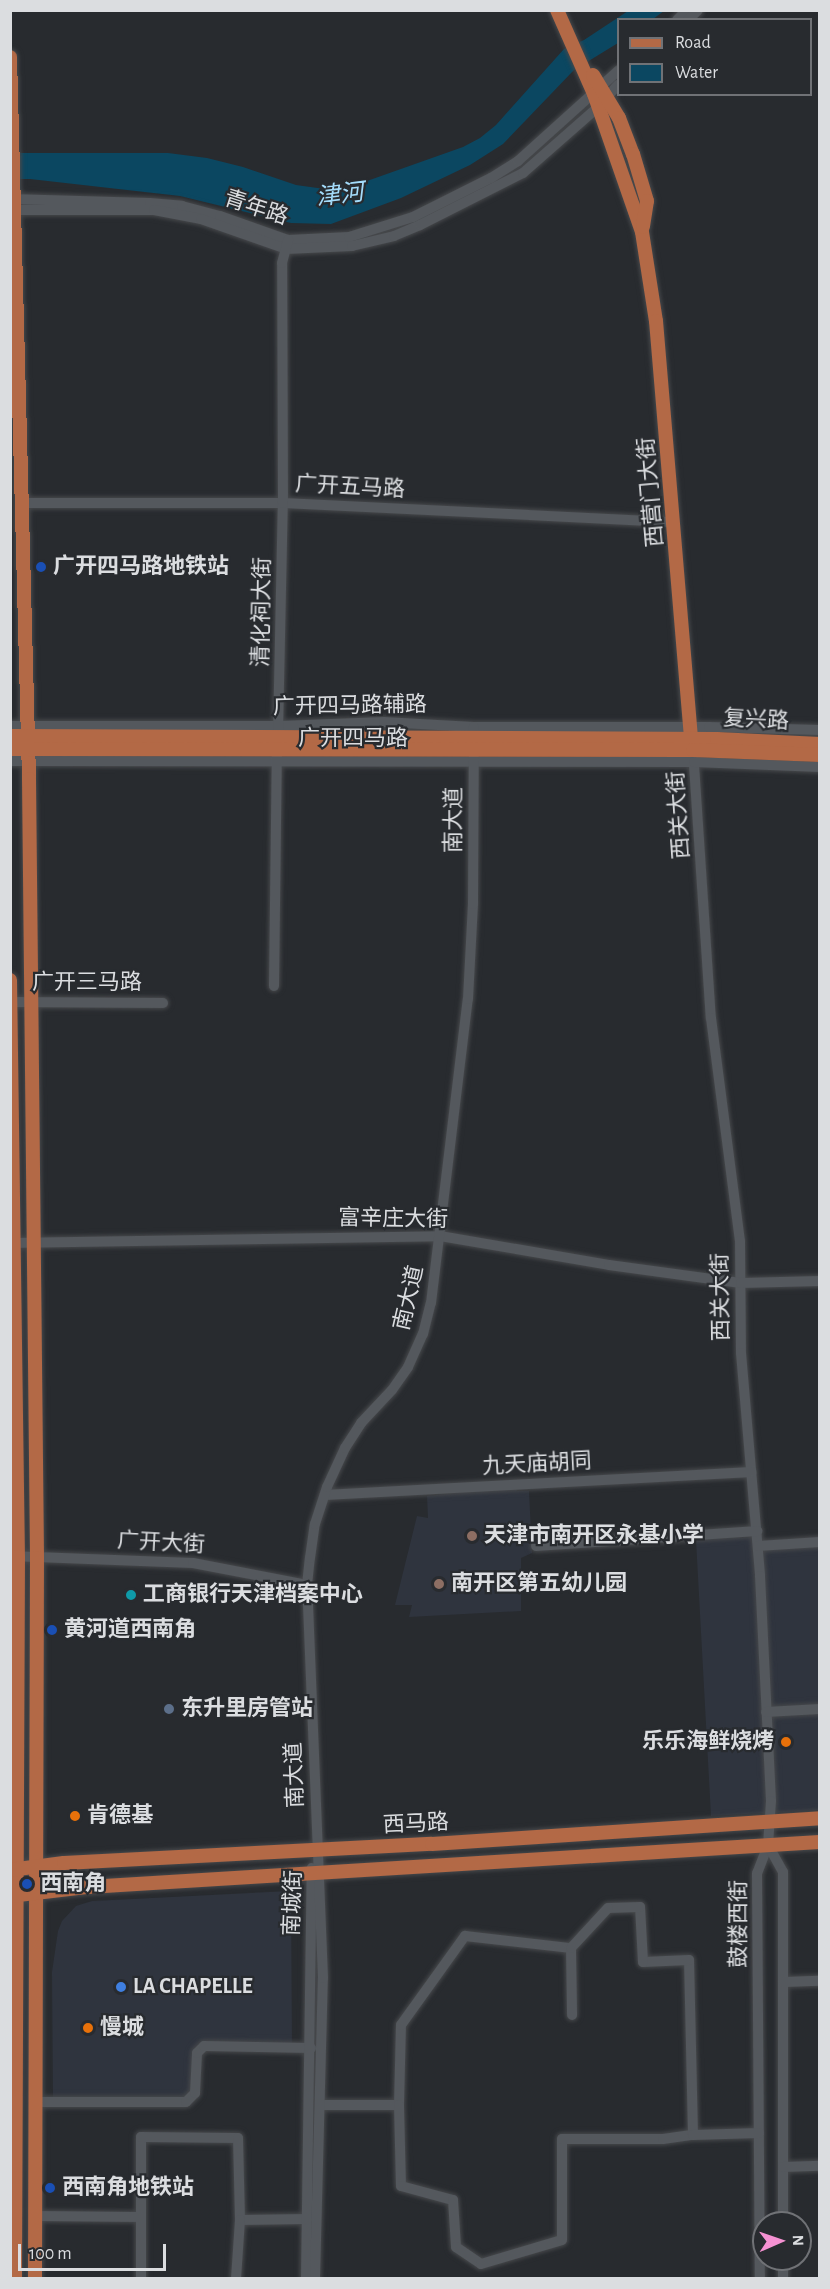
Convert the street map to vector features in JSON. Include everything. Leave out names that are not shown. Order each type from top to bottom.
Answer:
[{"type":"main road","points":[[557,10],[571,35]]},
{"type":"main road","points":[[565,10],[571,35]]},
{"type":"main road","name":"西营门大街","points":[[571,35],[597,91],[642,232],[656,321],[675,522],[692,745]]},
{"type":"main road","points":[[10,57],[29,743],[37,1558],[35,2278]]},
{"type":"main road","name":"广开四马路","points":[[10,736],[29,743]]},
{"type":"main road","name":"广开四马路","points":[[10,749],[29,743],[692,745]]},
{"type":"main road","name":"复兴路","points":[[692,745],[790,748],[819,744]]},
{"type":"main road","name":"复兴路","points":[[790,748],[819,755]]},
{"type":"main road","points":[[10,980],[15,2278]]},
{"type":"main road","name":"西马路","points":[[13,1870],[37,1866],[819,1818]]},
{"type":"main road","name":"西马路","points":[[13,1896],[37,1892],[315,1873],[819,1842]]},
{"type":"street","name":"青年路","points":[[13,201],[165,212],[201,219],[287,244],[342,238],[413,217],[491,178],[518,161],[617,71]]},
{"type":"street","name":"青年路","points":[[597,91],[617,85]]},
{"type":"street","name":"清化祠大街","points":[[274,986],[283,503],[282,263],[287,244]]},
{"type":"street","name":"广开五马路","points":[[23,503],[283,503],[675,522]]},
{"type":"street","name":"广开四马路辅路","points":[[10,726],[29,743],[278,744],[384,722],[474,744],[692,745]]},
{"type":"street","points":[[692,745],[819,730]]},
{"type":"street","name":"广开四马路","points":[[10,761],[29,743]]},
{"type":"street","name":"南大道","points":[[316,1850],[308,1585],[315,1524],[324,1495],[345,1448],[361,1423],[392,1390],[408,1367],[423,1334],[432,1303],[468,999],[473,904],[474,744]]},
{"type":"street","points":[[692,745],[819,767]]},
{"type":"street","name":"西关大街","points":[[692,745],[711,1018],[740,1241],[741,1353],[758,1546],[766,1712],[768,1845]]},
{"type":"street","name":"广开三马路","points":[[11,1002],[162,1003]]},
{"type":"street","name":"富辛庄大街","points":[[12,1243],[440,1236],[609,1265],[741,1283],[819,1281]]},
{"type":"street","name":"九天庙胡同","points":[[324,1495],[751,1472]]},
{"type":"street","points":[[536,1546],[757,1531]]},
{"type":"street","points":[[758,1546],[819,1542]]},
{"type":"street","name":"广开大街","points":[[14,1556],[193,1563],[308,1585]]},
{"type":"street","points":[[766,1712],[819,1709]]},
{"type":"street","name":"鼓楼西街","points":[[768,1845],[783,1872],[783,2211]]},
{"type":"street","name":"鼓楼西街","points":[[760,2278],[758,1873],[768,1845]]},
{"type":"street","name":"南城街","points":[[306,2278],[316,1850]]},
{"type":"street","name":"南城街","points":[[315,1873],[324,1978],[315,2278]]},
{"type":"street","points":[[572,2015],[571,1948],[608,1908],[640,1907],[643,1962],[689,1960],[693,2135]]},
{"type":"street","points":[[571,1948],[465,1936],[401,2025],[399,2105],[401,2186],[453,2200],[456,2247],[481,2264],[562,2240],[562,2139],[663,2139],[693,2135],[759,2133]]},
{"type":"street","points":[[783,1982],[819,1981]]},
{"type":"street","points":[[34,2102],[186,2102],[195,2093],[197,2053],[204,2046],[311,2048]]},
{"type":"street","points":[[320,2105],[399,2105]]},
{"type":"street","points":[[141,2278],[141,2137],[238,2138],[240,2220],[236,2278]]},
{"type":"street","points":[[783,2167],[819,2166]]},
{"type":"street","points":[[35,2216],[141,2217]]},
{"type":"street","points":[[240,2220],[307,2219]]},
{"type":"shaded area","name":"天津市南开区永基小学","points":[[516,1487],[517,1491],[529,1491],[532,1553],[521,1558],[521,1611],[409,1617],[412,1605],[395,1605],[417,1516],[428,1518],[427,1496]]},
{"type":"shaded area","points":[[752,1537],[774,1548],[819,1546],[819,1810],[711,1816],[696,1540]]},
{"type":"shaded area","points":[[291,1891],[292,2046],[195,2050],[192,2099],[53,2098],[52,1972],[58,1931],[62,1921],[76,1906],[92,1901]]},
{"type":"water","points":[[628,11],[664,11],[654,18],[617,18]]},
{"type":"water","name":"津河","points":[[617,18],[617,44],[574,70],[503,144],[470,165],[401,198],[331,224],[291,223],[180,196],[30,179],[11,179],[10,153],[168,153],[207,158],[243,167],[296,185],[332,190],[350,187],[463,147],[480,138],[496,125],[564,49],[584,40]]},
{"type":"place","name":"广开四马路地铁站","points":[[41,567]]},
{"type":"place","name":"天津市南开区永基小学","points":[[472,1536]]},
{"type":"place","name":"南开区第五幼儿园","points":[[439,1584]]},
{"type":"place","name":"工商银行天津档案中心","points":[[131,1595]]},
{"type":"place","name":"黄河道西南角","points":[[52,1630]]},
{"type":"place","name":"东升里房管站","points":[[169,1709]]},
{"type":"place","name":"乐乐海鲜烧烤","points":[[786,1742]]},
{"type":"place","name":"肯德基","points":[[75,1816]]},
{"type":"place","name":"西南角","points":[[27,1884]]},
{"type":"place","name":"LA CHAPELLE","points":[[121,1987]]},
{"type":"place","name":"慢城","points":[[88,2028]]},
{"type":"place","name":"西南角地铁站","points":[[50,2188]]}]
